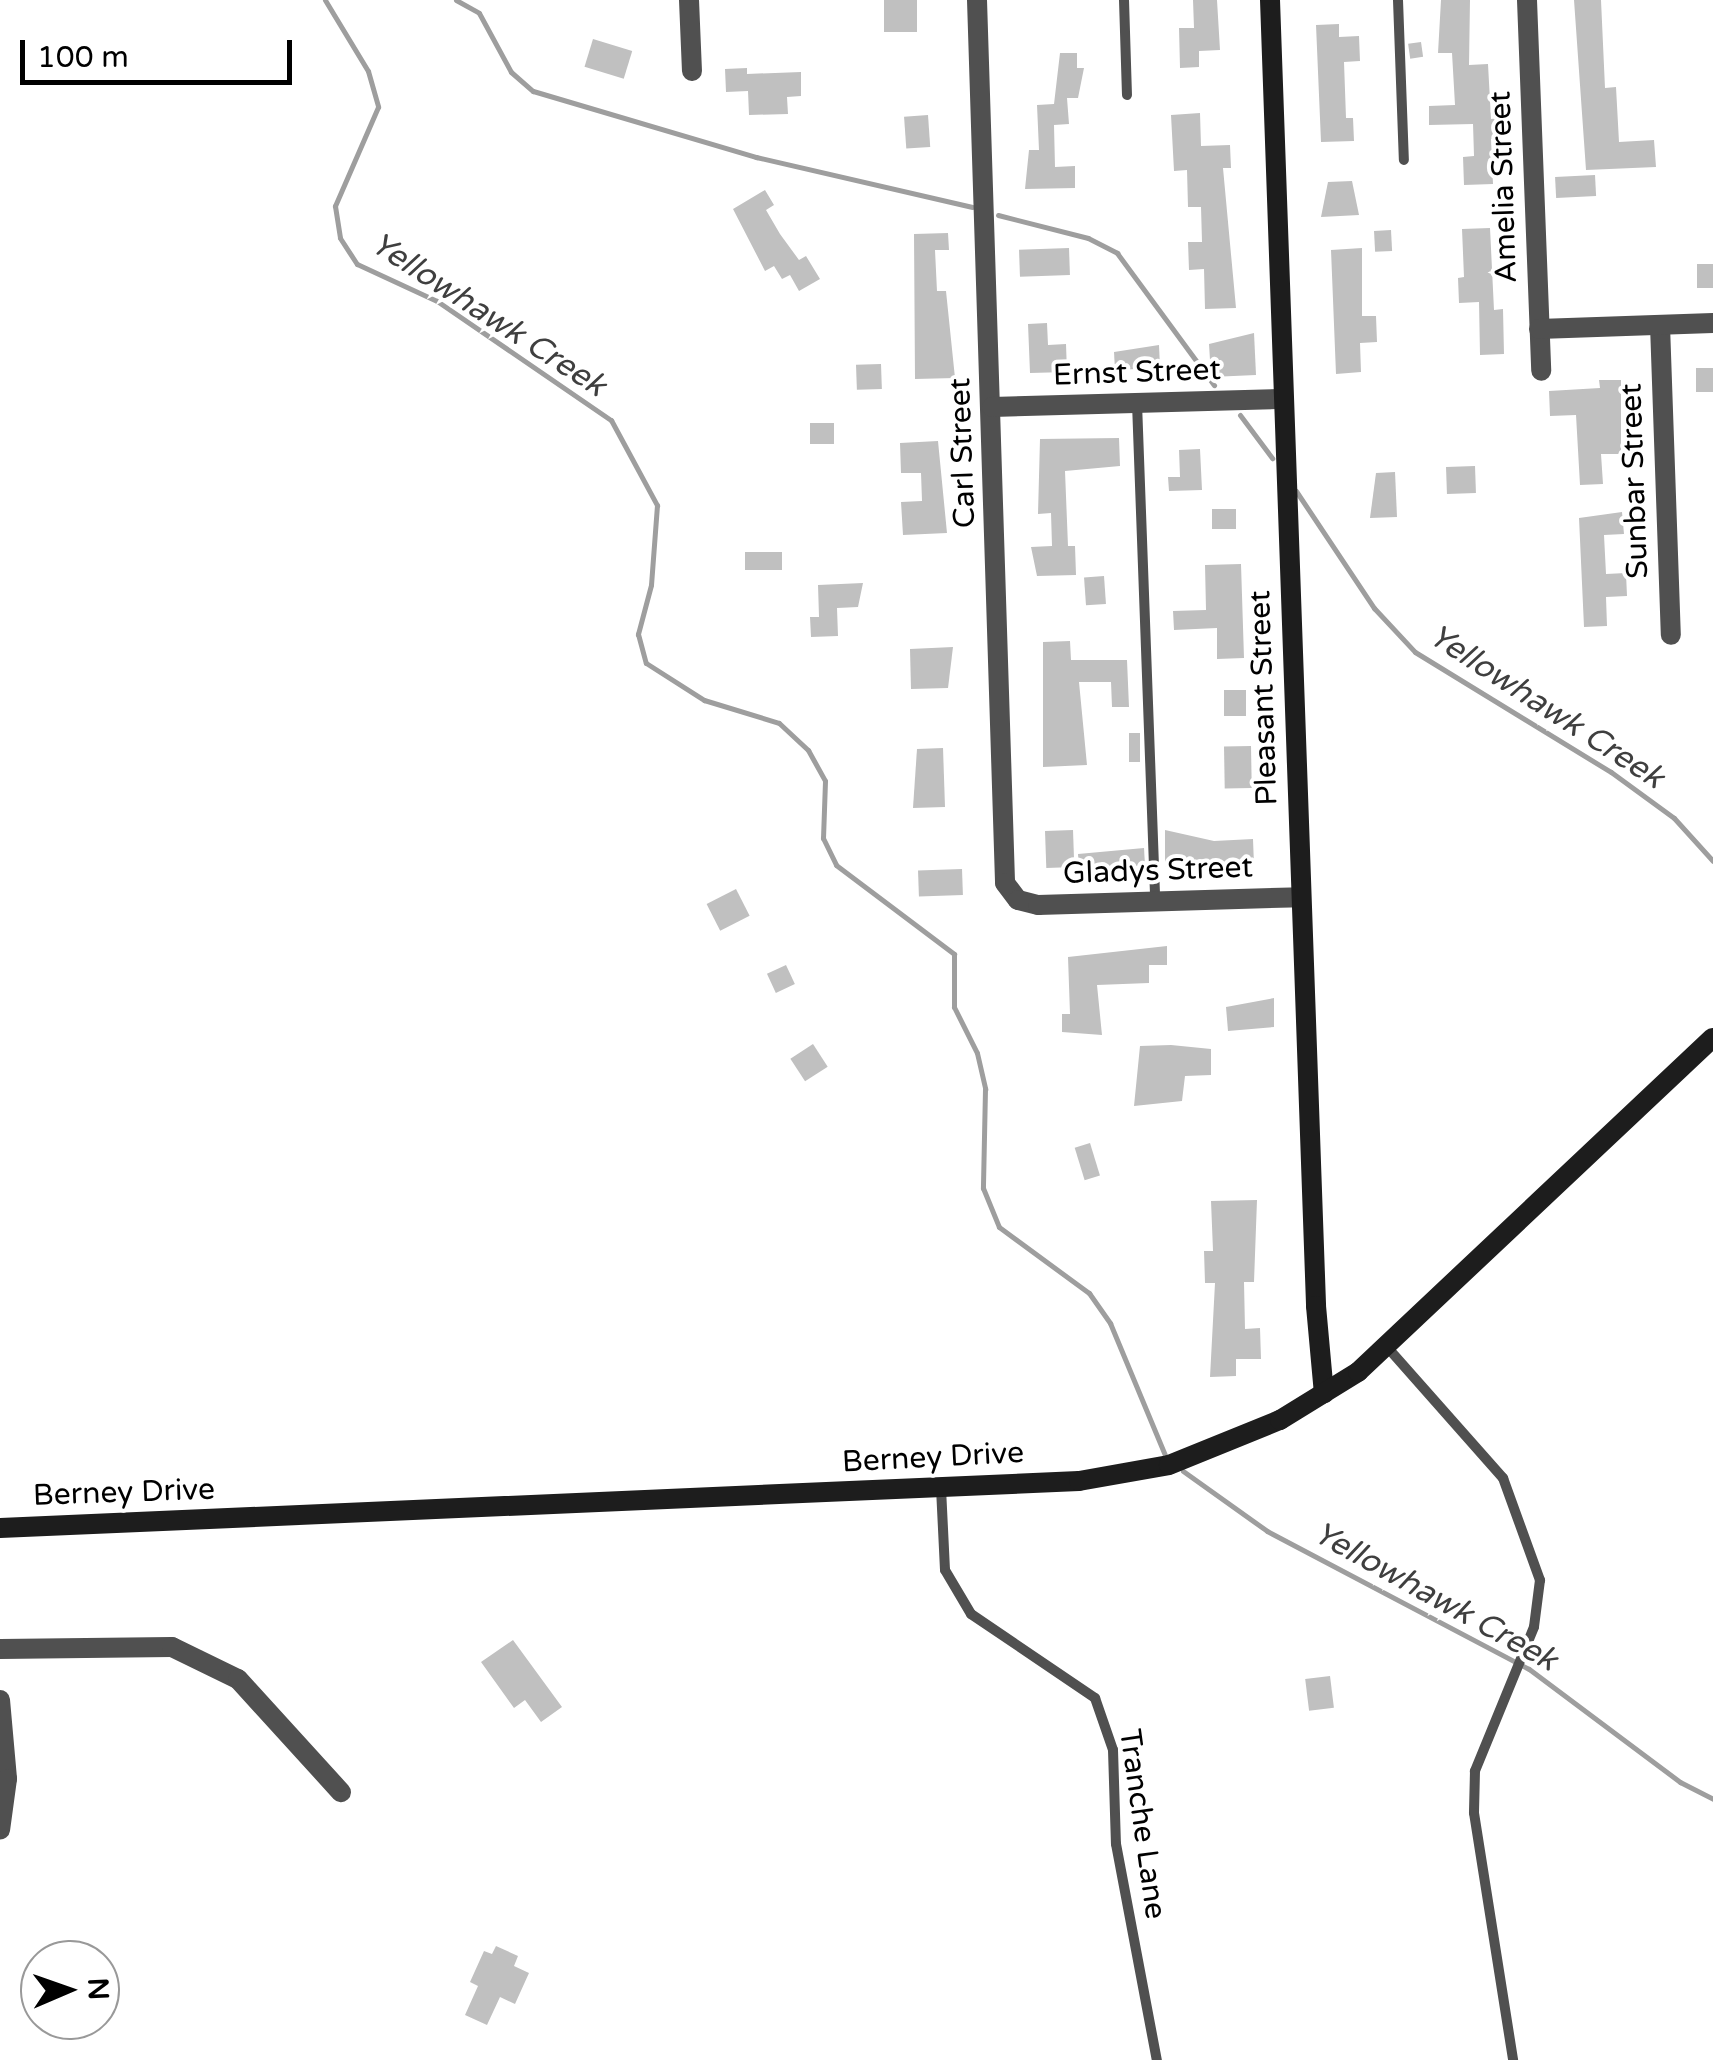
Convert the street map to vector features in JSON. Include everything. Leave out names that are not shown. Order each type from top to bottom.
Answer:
[{"type":"street","points":[[689,0],[692,71]]},
{"type":"street","name":"Carl Street","points":[[978,0],[1006,884],[1018,900]]},
{"type":"street","name":"Pleasant Street","points":[[1270,0],[1300,897],[1324,1394]]},
{"type":"street","name":"Amelia Street","points":[[1527,0],[1541,371]]},
{"type":"street","points":[[1540,329],[1713,324]]},
{"type":"street","name":"Sunbar Street","points":[[1660,325],[1670,635]]},
{"type":"street","name":"Ernst Street","points":[[992,407],[1284,399]]},
{"type":"street","name":"Gladys Street","points":[[1018,900],[1155,902],[1300,897]]},
{"type":"street","name":"Berney Drive","points":[[0,1528],[1078,1481],[1168,1465],[1245,1436],[1324,1394],[1388,1348],[1713,1038]]},
{"type":"street","points":[[0,1649],[172,1647],[238,1679],[341,1792]]},
{"type":"street","points":[[0,1700],[8,1779],[0,1830]]},
{"type":"lane","points":[[1124,0],[1128,95]]},
{"type":"lane","points":[[1398,0],[1404,160]]},
{"type":"lane","points":[[1137,403],[1155,902]]},
{"type":"lane","points":[[1388,1348],[1502,1478],[1540,1580],[1528,1641],[1507,1684],[1476,1771],[1474,1812],[1512,2060]]},
{"type":"lane","name":"Tranche Lane","points":[[941,1488],[945,1570],[971,1614],[1095,1698],[1113,1750],[1116,1844],[1157,2060]]},
{"type":"building","points":[[884,0],[917,0],[917,32],[884,32]]},
{"type":"building","points":[[1193,0],[1217,0],[1220,50],[1199,51],[1199,67],[1180,68],[1179,28],[1194,28]]},
{"type":"building","points":[[1441,0],[1470,0],[1469,65],[1488,64],[1491,119],[1499,118],[1499,139],[1491,139],[1493,184],[1464,185],[1463,157],[1474,156],[1473,124],[1429,125],[1429,106],[1455,105],[1452,53],[1438,53]]},
{"type":"building","points":[[1574,0],[1601,0],[1605,88],[1616,87],[1619,142],[1654,140],[1656,167],[1586,170]]},
{"type":"building","points":[[1339,24],[1339,37],[1359,36],[1360,61],[1344,62],[1346,118],[1353,118],[1354,141],[1321,142],[1316,25]]},
{"type":"building","points":[[593,39],[632,51],[624,79],[585,67]]},
{"type":"building","points":[[1421,42],[1423,57],[1410,59],[1408,44]]},
{"type":"building","points":[[1060,53],[1077,53],[1077,68],[1084,68],[1078,98],[1067,98],[1069,124],[1054,125],[1055,167],[1075,166],[1075,188],[1025,189],[1029,150],[1039,150],[1037,105],[1054,104]]},
{"type":"building","points":[[747,68],[747,74],[801,72],[801,96],[787,97],[788,114],[749,115],[748,91],[726,92],[725,69]]},
{"type":"building","points":[[1200,113],[1201,146],[1230,145],[1231,168],[1223,168],[1236,308],[1205,309],[1204,269],[1189,270],[1188,242],[1202,242],[1201,207],[1188,207],[1187,170],[1174,171],[1171,115]]},
{"type":"building","points":[[928,115],[930,147],[906,149],[904,117]]},
{"type":"building","points":[[1595,175],[1596,196],[1556,198],[1555,177]]},
{"type":"building","points":[[1352,181],[1359,215],[1321,217],[1328,182]]},
{"type":"building","points":[[765,190],[774,205],[766,210],[780,234],[799,260],[806,256],[820,279],[799,291],[790,275],[782,279],[774,266],[765,271],[733,209]]},
{"type":"building","points":[[1490,228],[1494,310],[1503,309],[1504,354],[1480,355],[1479,302],[1459,303],[1458,278],[1464,277],[1462,229]]},
{"type":"building","points":[[1391,230],[1392,251],[1375,252],[1374,231]]},
{"type":"building","points":[[948,233],[949,250],[935,250],[937,291],[946,291],[955,378],[915,379],[914,234]]},
{"type":"building","points":[[1069,248],[1070,275],[1020,277],[1019,250]]},
{"type":"building","points":[[1362,248],[1362,316],[1376,316],[1377,342],[1360,343],[1361,372],[1336,374],[1331,250]]},
{"type":"building","points":[[1697,264],[1713,264],[1713,288],[1697,288]]},
{"type":"building","points":[[1047,323],[1048,345],[1066,344],[1067,372],[1030,373],[1028,324]]},
{"type":"building","points":[[1254,333],[1256,375],[1211,377],[1209,344]]},
{"type":"building","points":[[1159,345],[1160,368],[1115,370],[1114,352]]},
{"type":"building","points":[[881,364],[882,389],[857,390],[856,365]]},
{"type":"building","points":[[1696,368],[1713,368],[1713,392],[1696,392]]},
{"type":"building","points":[[1599,380],[1621,380],[1621,454],[1601,454],[1603,484],[1580,485],[1576,415],[1550,416],[1549,391],[1600,388]]},
{"type":"building","points":[[810,423],[834,423],[834,444],[810,444]]},
{"type":"building","points":[[1119,438],[1120,466],[1065,471],[1068,546],[1075,546],[1076,575],[1037,576],[1031,547],[1052,546],[1051,513],[1038,514],[1040,439]]},
{"type":"building","points":[[938,441],[947,533],[903,535],[901,502],[922,501],[921,473],[901,473],[900,443]]},
{"type":"building","points":[[1200,449],[1202,490],[1169,491],[1168,477],[1180,477],[1179,450]]},
{"type":"building","points":[[1475,466],[1476,493],[1447,494],[1446,467]]},
{"type":"building","points":[[1395,472],[1397,517],[1370,518],[1376,473]]},
{"type":"building","points":[[1212,509],[1236,509],[1236,529],[1212,529]]},
{"type":"building","points":[[1622,512],[1624,534],[1604,535],[1606,574],[1626,573],[1627,596],[1606,597],[1607,626],[1584,627],[1579,518]]},
{"type":"building","points":[[745,552],[782,552],[782,570],[745,570]]},
{"type":"building","points":[[1241,564],[1244,658],[1217,659],[1217,628],[1174,630],[1173,611],[1206,610],[1205,565]]},
{"type":"building","points":[[1104,576],[1106,604],[1086,605],[1084,577]]},
{"type":"building","points":[[863,583],[858,607],[837,608],[838,636],[811,637],[810,617],[819,617],[818,585]]},
{"type":"building","points":[[1070,641],[1071,660],[1127,660],[1129,707],[1112,707],[1111,682],[1079,682],[1087,765],[1043,767],[1043,642]]},
{"type":"building","points":[[953,647],[948,688],[911,689],[910,649]]},
{"type":"building","points":[[1224,690],[1246,690],[1246,716],[1224,716]]},
{"type":"building","points":[[1129,733],[1140,733],[1140,762],[1129,762]]},
{"type":"building","points":[[1224,746],[1251,746],[1252,788],[1225,788]]},
{"type":"building","points":[[943,748],[945,807],[913,808],[917,749]]},
{"type":"building","points":[[1073,830],[1074,867],[1046,868],[1045,831]]},
{"type":"building","points":[[1165,830],[1214,841],[1253,839],[1254,865],[1165,867]]},
{"type":"building","points":[[1144,848],[1145,866],[1079,867],[1078,854]]},
{"type":"building","points":[[962,869],[963,895],[919,897],[918,871]]},
{"type":"building","points":[[736,889],[750,916],[720,931],[707,904]]},
{"type":"building","points":[[1167,946],[1167,965],[1149,965],[1149,983],[1097,985],[1102,1035],[1062,1032],[1062,1014],[1070,1014],[1068,957]]},
{"type":"building","points":[[786,965],[795,984],[776,993],[767,974]]},
{"type":"building","points":[[1274,998],[1274,1027],[1228,1031],[1226,1007]]},
{"type":"building","points":[[813,1044],[828,1067],[805,1081],[790,1059]]},
{"type":"building","points":[[1140,1046],[1211,1049],[1211,1075],[1185,1076],[1182,1101],[1134,1106]]},
{"type":"building","points":[[1090,1143],[1100,1176],[1085,1180],[1075,1148]]},
{"type":"building","points":[[1257,1200],[1254,1282],[1244,1282],[1245,1329],[1260,1328],[1261,1359],[1236,1359],[1236,1376],[1210,1377],[1215,1283],[1205,1283],[1204,1251],[1213,1251],[1211,1201]]},
{"type":"building","points":[[513,1640],[562,1707],[541,1722],[525,1700],[514,1708],[481,1662]]},
{"type":"building","points":[[1330,1676],[1334,1708],[1309,1711],[1305,1679]]},
{"type":"building","points":[[496,1946],[518,1956],[514,1966],[529,1973],[515,2004],[500,1997],[487,2025],[465,2015],[478,1986],[470,1982],[484,1951],[492,1954]]},
{"type":"waterway","name":"Yellowhawk Creek","points":[[325,0],[368,71],[378,107],[335,206],[340,238],[357,264],[437,301],[611,420],[657,505],[651,585],[638,634],[646,663],[704,700],[779,723],[808,750],[825,781],[823,838],[836,865],[954,954],[954,1007],[977,1053],[985,1089],[983,1188],[999,1227],[1089,1293],[1110,1323],[1165,1455]]},
{"type":"waterway","name":"Yellowhawk Creek","points":[[456,0],[479,13],[511,72],[533,91],[756,157],[972,207]]},
{"type":"waterway","name":"Yellowhawk Creek","points":[[998,215],[1088,238],[1117,253],[1214,385]]},
{"type":"waterway","name":"Yellowhawk Creek","points":[[1240,415],[1272,458]]},
{"type":"waterway","name":"Yellowhawk Creek","points":[[1296,491],[1374,608],[1415,652],[1611,772],[1674,818],[1713,861]]},
{"type":"waterway","name":"Yellowhawk Creek","points":[[1183,1471],[1267,1531],[1529,1669],[1680,1782],[1713,1799]]}]
